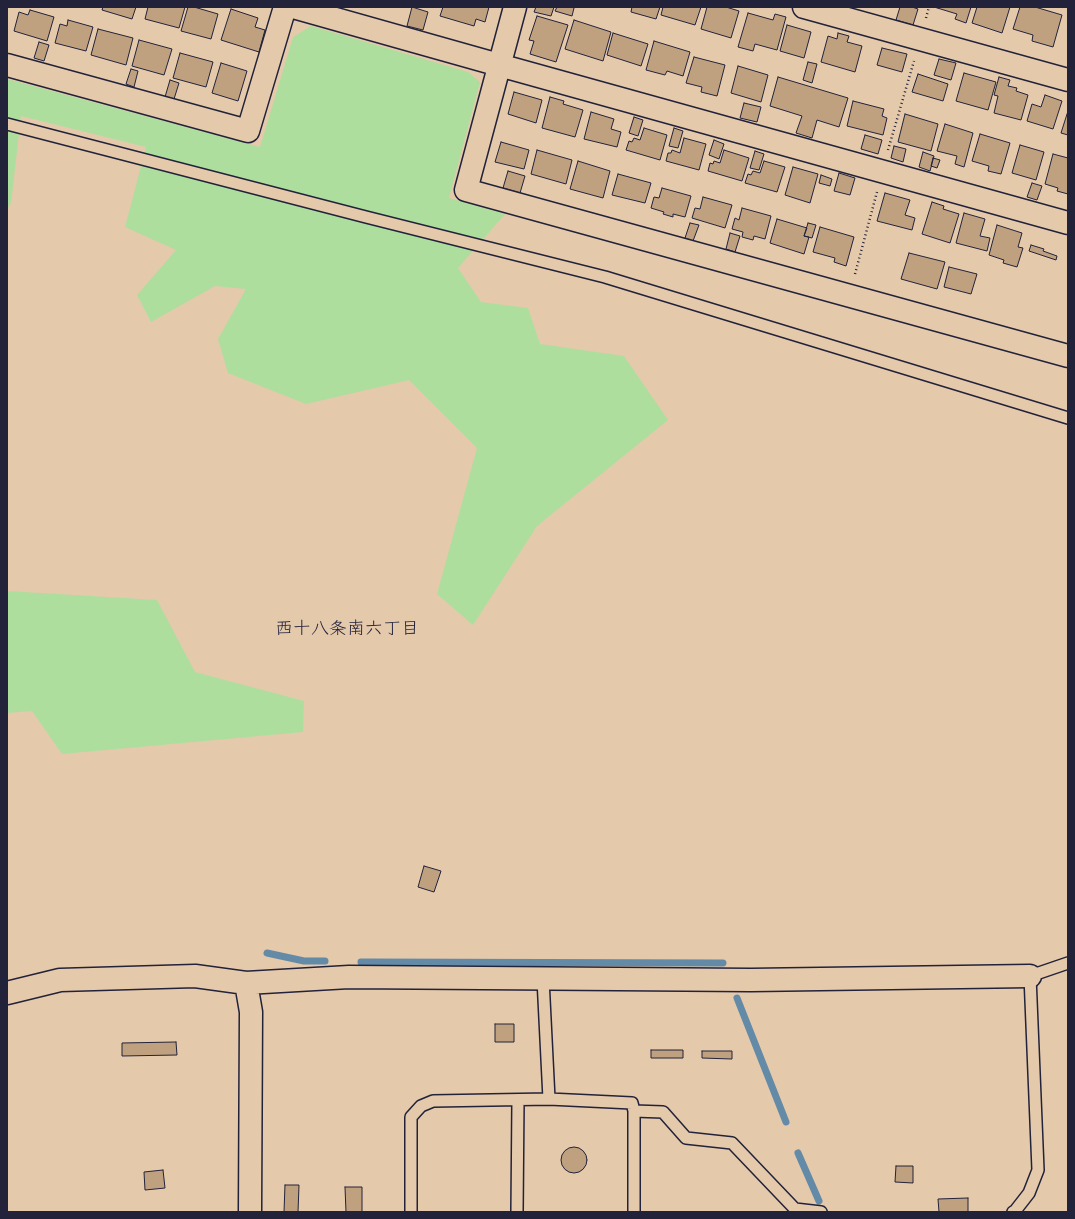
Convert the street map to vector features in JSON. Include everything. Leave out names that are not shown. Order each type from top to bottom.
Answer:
[{"type":"street","points":[[7,65],[248,131],[285,7]]},
{"type":"street","points":[[293,7],[1068,223]]},
{"type":"street","points":[[515,7],[466,190],[1068,356]]},
{"type":"street","points":[[804,7],[1068,80]]},
{"type":"street","points":[[7,993],[60,980],[195,976],[246,983],[349,977],[751,980],[1030,976]]},
{"type":"street","points":[[246,983],[251,1012],[250,1212]]},
{"type":"lane","points":[[7,124],[605,277],[1068,418]]},
{"type":"lane","points":[[1013,1212],[1029,1193],[1038,1170],[1030,976],[1068,963]]},
{"type":"lane","points":[[543,979],[549,1099]]},
{"type":"lane","points":[[411,1212],[411,1117],[421,1106],[433,1101],[549,1099],[632,1103],[634,1111],[634,1212]]},
{"type":"lane","points":[[517,1212],[518,1100]]},
{"type":"lane","points":[[634,1111],[663,1112],[686,1138],[732,1142],[795,1209],[821,1212]]},
{"type":"green space","points":[[311,26],[468,72],[480,82],[449,198],[505,214],[458,268],[481,302],[528,308],[540,344],[624,356],[668,420],[537,526],[473,625],[437,594],[477,448],[409,380],[306,404],[228,373],[218,339],[246,289],[215,286],[151,322],[137,295],[176,250],[125,227],[146,147],[21,116],[11,203],[7,209],[7,79],[260,147],[293,37]]},
{"type":"green space","points":[[7,591],[157,600],[195,672],[304,701],[303,732],[62,754],[32,711],[7,713]]},
{"type":"building","points":[[103,7],[136,7],[132,19],[102,10]]},
{"type":"building","points":[[148,7],[185,7],[179,28],[145,19]]},
{"type":"building","points":[[188,7],[194,7],[218,14],[211,39],[181,31]]},
{"type":"building","points":[[412,7],[428,12],[423,30],[407,26]]},
{"type":"building","points":[[443,7],[489,7],[485,22],[476,19],[474,26],[440,16]]},
{"type":"building","points":[[536,7],[554,7],[551,16],[534,12]]},
{"type":"building","points":[[557,7],[574,8],[572,16],[555,11]]},
{"type":"building","points":[[632,7],[660,7],[656,19],[631,12]]},
{"type":"building","points":[[663,7],[701,7],[695,25],[661,15]]},
{"type":"building","points":[[707,7],[726,7],[739,11],[731,38],[701,29]]},
{"type":"building","points":[[900,7],[912,7],[918,9],[913,25],[896,20]]},
{"type":"building","points":[[934,7],[971,7],[966,23],[955,19],[957,14]]},
{"type":"building","points":[[977,7],[1010,7],[1002,33],[972,23]]},
{"type":"building","points":[[1020,7],[1035,7],[1062,15],[1053,47],[1032,41],[1033,35],[1013,29]]},
{"type":"building","points":[[231,9],[258,18],[255,27],[265,30],[259,52],[221,40]]},
{"type":"building","points":[[30,10],[54,17],[47,41],[14,31],[19,12],[28,15]]},
{"type":"building","points":[[748,13],[773,20],[775,14],[786,17],[777,50],[755,44],[753,51],[738,47]]},
{"type":"building","points":[[537,16],[568,25],[556,62],[530,54],[534,41],[529,40]]},
{"type":"building","points":[[68,20],[93,27],[86,51],[55,43],[60,24],[67,26]]},
{"type":"building","points":[[574,20],[611,32],[603,61],[565,49]]},
{"type":"building","points":[[787,25],[811,32],[804,58],[780,51]]},
{"type":"building","points":[[98,29],[133,38],[126,65],[91,55]]},
{"type":"building","points":[[613,33],[648,44],[641,66],[607,55]]},
{"type":"building","points":[[838,33],[849,36],[847,42],[862,46],[855,72],[821,62],[828,36],[837,39]]},
{"type":"building","points":[[139,40],[172,49],[164,75],[132,66]]},
{"type":"building","points":[[654,41],[690,52],[683,76],[667,71],[665,75],[646,70]]},
{"type":"building","points":[[39,42],[49,45],[44,61],[34,58]]},
{"type":"building","points":[[882,48],[907,54],[902,72],[877,65]]},
{"type":"building","points":[[180,53],[213,62],[206,87],[173,78]]},
{"type":"building","points":[[694,57],[725,65],[717,96],[701,92],[702,87],[686,83]]},
{"type":"building","points":[[939,59],[956,63],[951,80],[934,75]]},
{"type":"building","points":[[808,62],[817,64],[812,83],[803,80]]},
{"type":"building","points":[[221,63],[247,71],[238,101],[212,93]]},
{"type":"building","points":[[738,66],[768,75],[761,102],[731,93]]},
{"type":"building","points":[[131,69],[138,71],[134,87],[126,84]]},
{"type":"building","points":[[964,73],[996,82],[988,110],[956,101]]},
{"type":"building","points":[[918,74],[948,84],[943,101],[912,92]]},
{"type":"building","points":[[778,77],[848,98],[839,127],[817,120],[812,138],[796,133],[802,116],[770,106]]},
{"type":"building","points":[[999,77],[1010,80],[1008,86],[1017,88],[1016,91],[1028,95],[1021,120],[994,113],[998,96],[994,95]]},
{"type":"building","points":[[170,80],[179,83],[174,99],[165,97]]},
{"type":"building","points":[[514,92],[542,100],[536,123],[508,114]]},
{"type":"building","points":[[1045,95],[1062,101],[1053,129],[1027,121],[1032,104],[1041,107]]},
{"type":"building","points":[[550,97],[564,101],[563,104],[583,110],[575,137],[542,128]]},
{"type":"building","points":[[853,101],[884,109],[882,116],[887,118],[883,135],[847,126]]},
{"type":"building","points":[[744,103],[761,107],[757,122],[740,118]]},
{"type":"building","points":[[1068,111],[1068,135],[1061,133]]},
{"type":"building","points":[[591,112],[614,119],[611,129],[621,132],[617,147],[584,139]]},
{"type":"building","points":[[905,114],[938,124],[931,151],[898,142]]},
{"type":"building","points":[[634,117],[643,120],[638,136],[629,133]]},
{"type":"building","points":[[945,124],[973,133],[964,167],[955,164],[957,156],[937,151]]},
{"type":"building","points":[[644,128],[667,135],[660,160],[626,150],[629,141],[632,142],[634,138],[640,140]]},
{"type":"building","points":[[674,128],[683,131],[678,148],[669,146]]},
{"type":"building","points":[[980,134],[1010,143],[1001,174],[988,171],[989,166],[972,161]]},
{"type":"building","points":[[865,135],[882,140],[878,154],[861,149]]},
{"type":"building","points":[[684,138],[706,144],[699,170],[666,161],[668,153],[671,153],[672,150],[680,153]]},
{"type":"building","points":[[714,140],[724,144],[719,159],[709,155]]},
{"type":"building","points":[[501,142],[529,150],[524,169],[495,162]]},
{"type":"building","points":[[1020,145],[1044,152],[1036,180],[1012,173]]},
{"type":"building","points":[[894,146],[906,149],[903,162],[891,158]]},
{"type":"building","points":[[537,150],[572,160],[566,184],[531,174]]},
{"type":"building","points":[[724,150],[749,158],[742,181],[708,171],[710,163],[713,164],[714,161],[720,163]]},
{"type":"building","points":[[755,151],[764,154],[759,170],[750,168]]},
{"type":"building","points":[[923,152],[934,156],[930,171],[919,167]]},
{"type":"building","points":[[1053,154],[1068,158],[1068,194],[1057,191],[1058,188],[1045,184]]},
{"type":"building","points":[[933,158],[940,160],[937,168],[931,166]]},
{"type":"building","points":[[578,161],[610,171],[603,198],[570,189]]},
{"type":"building","points":[[764,161],[785,167],[777,192],[745,183],[748,174],[751,175],[753,171],[760,173]]},
{"type":"building","points":[[793,167],[818,174],[810,203],[785,195]]},
{"type":"building","points":[[508,171],[525,176],[520,193],[503,188]]},
{"type":"building","points":[[839,173],[855,178],[850,195],[834,191]]},
{"type":"building","points":[[618,174],[651,183],[645,203],[612,195]]},
{"type":"building","points":[[821,175],[832,179],[830,186],[819,183]]},
{"type":"building","points":[[1032,183],[1042,186],[1037,200],[1027,197]]},
{"type":"building","points":[[662,188],[691,196],[685,217],[673,214],[673,217],[663,214],[664,212],[651,208],[654,197],[659,198]]},
{"type":"building","points":[[885,193],[910,200],[905,215],[915,218],[912,230],[877,221]]},
{"type":"building","points":[[703,197],[732,205],[725,228],[692,218],[695,208],[700,209]]},
{"type":"building","points":[[932,202],[944,206],[943,209],[959,214],[950,243],[922,234]]},
{"type":"building","points":[[742,208],[771,216],[765,239],[754,236],[753,240],[742,237],[743,232],[732,229],[735,218],[739,220]]},
{"type":"building","points":[[964,213],[985,219],[980,236],[990,238],[987,251],[956,243]]},
{"type":"building","points":[[777,219],[807,228],[804,236],[809,237],[804,254],[770,243]]},
{"type":"building","points":[[690,223],[699,225],[693,241],[685,238]]},
{"type":"building","points":[[808,223],[816,225],[812,238],[804,236]]},
{"type":"building","points":[[997,225],[1022,233],[1018,247],[1023,248],[1017,267],[1003,263],[1004,260],[989,255]]},
{"type":"building","points":[[820,227],[854,237],[846,266],[834,262],[835,258],[813,252]]},
{"type":"building","points":[[730,233],[740,236],[735,252],[726,249]]},
{"type":"building","points":[[1031,245],[1044,249],[1043,251],[1057,256],[1056,260],[1029,251]]},
{"type":"building","points":[[909,253],[945,262],[937,289],[901,279]]},
{"type":"building","points":[[949,267],[977,274],[971,294],[944,287]]},
{"type":"building","points":[[424,866],[441,871],[434,892],[418,887]]},
{"type":"building","points":[[495,1024],[514,1024],[514,1042],[495,1042]]},
{"type":"building","points":[[176,1042],[177,1055],[122,1056],[122,1043]]},
{"type":"building","points":[[651,1050],[683,1050],[683,1058],[651,1058]]},
{"type":"building","points":[[702,1051],[732,1051],[732,1059],[702,1058]]},
{"type":"building","points":[[574,1147],[583,1151],[587,1160],[583,1169],[574,1173],[565,1169],[561,1160],[565,1151]]},
{"type":"building","points":[[896,1166],[913,1166],[913,1183],[895,1182]]},
{"type":"building","points":[[163,1170],[165,1188],[145,1190],[144,1172]]},
{"type":"building","points":[[285,1185],[299,1185],[298,1212],[284,1212]]},
{"type":"building","points":[[345,1187],[362,1187],[362,1212],[346,1212]]},
{"type":"building","points":[[968,1198],[968,1212],[939,1212],[938,1199]]},
{"type":"waterway","points":[[267,953],[304,961],[325,961]]},
{"type":"waterway","points":[[361,962],[723,963]]},
{"type":"waterway","points":[[737,998],[786,1122]]},
{"type":"waterway","points":[[798,1153],[819,1201]]},
{"type":"district","name":"西十八条南六丁目","points":[[347,631]]}]
